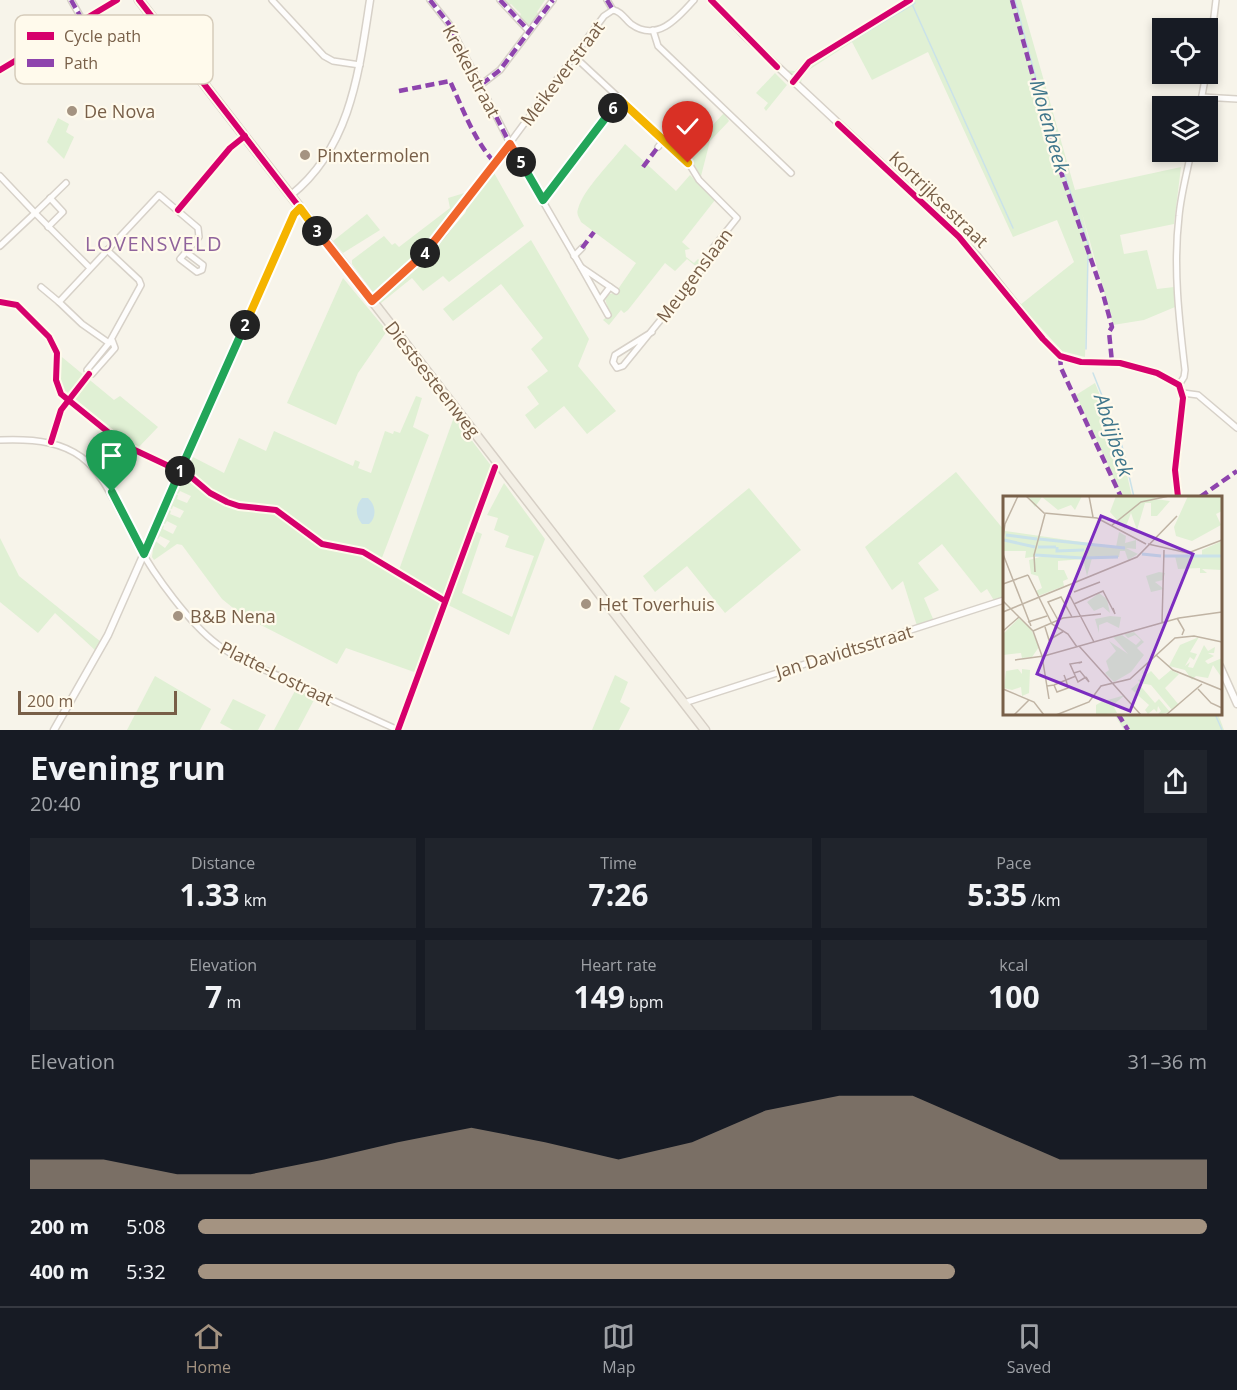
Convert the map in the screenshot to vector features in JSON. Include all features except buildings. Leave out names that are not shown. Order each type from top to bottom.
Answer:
[{"type":"main road","name":"Diestsesteenweg","points":[[139,0],[151,15]]},
{"type":"main road","name":"Diestsesteenweg","points":[[204,84],[705,730]]},
{"type":"street","points":[[71,0],[80,15]]},
{"type":"street","points":[[93,15],[117,0]]},
{"type":"street","points":[[272,0],[324,56],[333,61],[360,65]]},
{"type":"street","points":[[291,195],[312,177],[331,148],[352,102],[370,0]]},
{"type":"street","name":"Krekelstraat","points":[[430,0],[449,24],[482,84],[510,144],[608,315]]},
{"type":"street","points":[[500,0],[528,30]]},
{"type":"street","points":[[482,84],[500,70],[528,30],[553,0]]},
{"type":"street","points":[[607,0],[613,10],[617,10],[640,28],[653,30],[671,24],[694,0]]},
{"type":"street","name":"Kortrijksestraat","points":[[711,0],[769,59],[940,218],[978,257],[1043,339],[1060,356],[1081,362],[1120,363],[1157,373],[1179,385]]},
{"type":"street","points":[[1214,18],[1216,0]]},
{"type":"street","name":"Meikeverstraat","points":[[372,301],[423,255],[453,219],[604,16],[613,10]]},
{"type":"street","points":[[653,30],[658,46],[791,173]]},
{"type":"street","points":[[575,57],[664,140],[658,147]]},
{"type":"street","points":[[0,70],[15,61]]},
{"type":"street","points":[[1218,98],[1237,99]]},
{"type":"street","points":[[543,200],[619,99]]},
{"type":"street","name":"Meugenslaan","points":[[630,358],[707,263],[713,248],[737,218],[664,140]]},
{"type":"street","points":[[1178,496],[1175,470],[1183,393],[1179,385],[1184,378],[1185,370],[1178,297],[1177,241],[1180,206],[1189,162]]},
{"type":"street","points":[[0,176],[89,267]]},
{"type":"street","points":[[0,246],[66,183]]},
{"type":"street","points":[[154,190],[198,228],[199,237],[186,252]]},
{"type":"street","points":[[59,302],[89,267],[159,195]]},
{"type":"street","points":[[48,226],[63,212],[50,198]]},
{"type":"street","points":[[54,730],[108,634],[294,214],[300,208]]},
{"type":"street","points":[[574,256],[582,248]]},
{"type":"street","points":[[41,287],[108,343],[115,348],[92,374],[89,374],[87,370],[108,343],[141,285],[139,280],[107,250]]},
{"type":"street","points":[[581,267],[616,291]]},
{"type":"street","points":[[600,300],[610,287]]},
{"type":"street","name":"Meugenslaan","points":[[624,349],[652,332]]},
{"type":"street","points":[[624,349],[630,358],[622,367],[617,368],[613,362],[615,356],[624,349]]},
{"type":"street","points":[[1183,393],[1198,395],[1237,428]]},
{"type":"street","name":"Platte-Lostraat","points":[[0,440],[51,442],[85,460],[99,473],[112,492],[144,554],[192,620],[218,645],[254,665],[398,730]]},
{"type":"street","name":"Jan Davidtsstraat","points":[[684,703],[1003,601]]},
{"type":"street","points":[[1222,668],[1237,704]]},
{"type":"green space","points":[[503,0],[545,0],[537,12],[540,15],[528,25],[519,17],[521,14],[511,4],[508,6]]},
{"type":"green space","points":[[904,0],[1021,0],[1075,190],[1181,167],[1174,224],[1120,235],[1124,254],[1147,250],[1157,289],[1174,287],[1175,307],[1144,320],[1113,325],[1082,213],[1093,257],[1088,262],[1085,357],[1062,351],[1020,305],[1074,262],[1057,220],[1013,237],[928,52],[872,80],[852,42],[804,73],[801,82],[786,70],[795,71],[806,59]]},
{"type":"green space","points":[[775,73],[787,85],[766,111],[764,108],[768,103],[756,93]]},
{"type":"green space","points":[[724,113],[729,121],[710,141],[701,176],[685,155]]},
{"type":"green space","points":[[58,118],[69,124],[66,132],[74,137],[64,159],[47,142]]},
{"type":"green space","points":[[625,144],[676,191],[690,175],[715,200],[682,242],[690,249],[685,250],[686,257],[694,263],[698,259],[702,263],[698,268],[687,259],[675,271],[665,263],[628,310],[624,313],[621,310],[609,325],[603,320],[610,314],[605,299],[607,295],[616,292],[636,263],[581,222],[577,211],[592,184]]},
{"type":"green space","points":[[493,171],[524,226],[449,282],[443,276],[423,291],[412,278],[381,303],[352,264],[352,260],[384,236],[392,245],[395,243],[399,247],[450,208],[448,198],[471,191]]},
{"type":"green space","points":[[367,214],[380,230],[343,253],[333,241]]},
{"type":"green space","points":[[531,240],[589,339],[578,366],[616,411],[587,434],[564,406],[535,429],[525,415],[539,404],[527,387],[548,371],[531,349],[543,338],[501,284],[453,321],[443,309]]},
{"type":"green space","points":[[343,278],[387,331],[358,373],[336,425],[287,403]]},
{"type":"green space","points":[[57,353],[114,400],[120,396],[158,427],[136,450],[125,445],[61,393]]},
{"type":"green space","points":[[1095,383],[1121,448],[1132,496],[1122,496],[1076,395]]},
{"type":"green space","points":[[416,396],[422,398],[413,427],[429,435],[380,563],[443,602],[417,673],[346,648],[337,664],[243,616],[222,599],[182,545],[177,544],[154,560],[152,557],[154,540],[165,548],[170,541],[160,536],[158,539],[155,538],[161,524],[164,526],[163,529],[173,534],[177,526],[167,521],[165,524],[162,523],[168,509],[171,511],[170,514],[180,518],[184,511],[173,506],[172,509],[169,508],[175,494],[178,495],[177,499],[187,503],[191,496],[180,491],[178,494],[175,492],[191,456],[224,473],[239,438],[266,451],[274,431],[353,466],[355,460],[360,462],[358,468],[371,473],[385,431],[393,434],[394,431],[400,433]]},
{"type":"green space","points":[[454,417],[492,467],[444,597],[399,570]]},
{"type":"green space","points":[[956,472],[1003,529],[1003,598],[995,602],[987,589],[981,593],[942,544],[918,563],[939,590],[924,598],[934,621],[917,626],[903,581],[892,590],[865,547]]},
{"type":"green space","points":[[504,483],[545,539],[509,635],[446,604],[473,530],[482,534],[462,593],[512,617],[534,556],[505,547],[509,536],[494,530],[498,518],[487,515]]},
{"type":"green space","points":[[749,488],[801,550],[725,613],[687,566],[655,592],[643,576]]},
{"type":"green space","points":[[0,538],[19,576],[101,642],[96,651],[55,613],[38,633],[0,602]]},
{"type":"green space","points":[[615,675],[628,682],[620,702],[630,708],[619,730],[592,730]]},
{"type":"green space","points":[[155,676],[211,709],[200,730],[127,730]]},
{"type":"green space","points":[[296,689],[315,698],[298,730],[274,730]]},
{"type":"green space","points":[[233,699],[266,715],[258,730],[233,730],[220,723]]},
{"type":"green space","points":[[1115,715],[1218,715],[1224,730],[1124,730]]},
{"type":"water","points":[[362,498],[368,498],[374,507],[374,515],[369,524],[362,524],[357,514],[357,507]]},
{"type":"waterway","name":"Molenbeek","points":[[1015,0],[1051,135],[1090,250]]},
{"type":"waterway","points":[[806,68],[915,3]]},
{"type":"waterway","points":[[912,4],[1013,228]]},
{"type":"waterway","name":"Abdijbeek","points":[[1086,349],[1088,255]]},
{"type":"waterway","name":"Abdijbeek","points":[[1093,373],[1122,446],[1134,496]]},
{"type":"waterway","name":"Abdijbeek","points":[[1215,715],[1222,730]]},
{"type":"marked path","points":[[71,0],[80,15]]},
{"type":"marked path","points":[[430,0],[449,24],[510,144]]},
{"type":"marked path","points":[[500,0],[528,30]]},
{"type":"marked path","points":[[482,84],[500,70],[553,0]]},
{"type":"marked path","points":[[607,0],[613,10]]},
{"type":"marked path","points":[[1012,0],[1052,146],[1103,294],[1112,327],[1109,332],[1112,362]]},
{"type":"marked path","points":[[399,91],[450,81],[475,135],[496,164]]},
{"type":"marked path","points":[[643,167],[658,147]]},
{"type":"marked path","points":[[582,248],[594,232]]},
{"type":"marked path","points":[[1060,356],[1061,368],[1121,496]]},
{"type":"marked path","points":[[1201,496],[1237,471]]},
{"type":"marked path","points":[[1119,715],[1128,730]]},
{"type":"cycle path","points":[[92,15],[117,0]]},
{"type":"cycle path","points":[[139,0],[151,15]]},
{"type":"cycle path","points":[[711,0],[777,67]]},
{"type":"cycle path","points":[[793,82],[809,62],[910,0]]},
{"type":"cycle path","points":[[0,70],[15,61]]},
{"type":"cycle path","points":[[204,84],[300,208]]},
{"type":"cycle path","points":[[838,124],[959,237],[1043,339],[1060,356],[1081,362],[1120,363],[1157,373],[1179,385],[1183,398],[1175,470],[1178,496]]},
{"type":"cycle path","points":[[178,210],[230,148],[245,136]]},
{"type":"cycle path","points":[[377,296],[423,255],[461,210]]},
{"type":"cycle path","points":[[0,302],[17,305],[49,337],[57,353],[56,380],[61,394],[124,445],[190,476],[210,493],[227,502],[239,506],[276,510],[322,544],[363,552],[445,601]]},
{"type":"cycle path","points":[[51,442],[61,410],[89,374]]},
{"type":"cycle path","points":[[398,730],[495,467]]},
{"type":"place","name":"De Nova","points":[[72,111]]},
{"type":"place","name":"Pinxtermolen","points":[[305,155]]},
{"type":"place","name":"Het Toverhuis","points":[[586,604]]},
{"type":"place","name":"B&B Nena","points":[[178,616]]},
{"type":"district","name":"LOVENSVELD","points":[[154,243]]},
{"type":"route","points":[[112,492],[144,554],[294,214],[300,208],[372,301],[442,235],[510,144],[543,200],[619,99],[688,163]]}]
